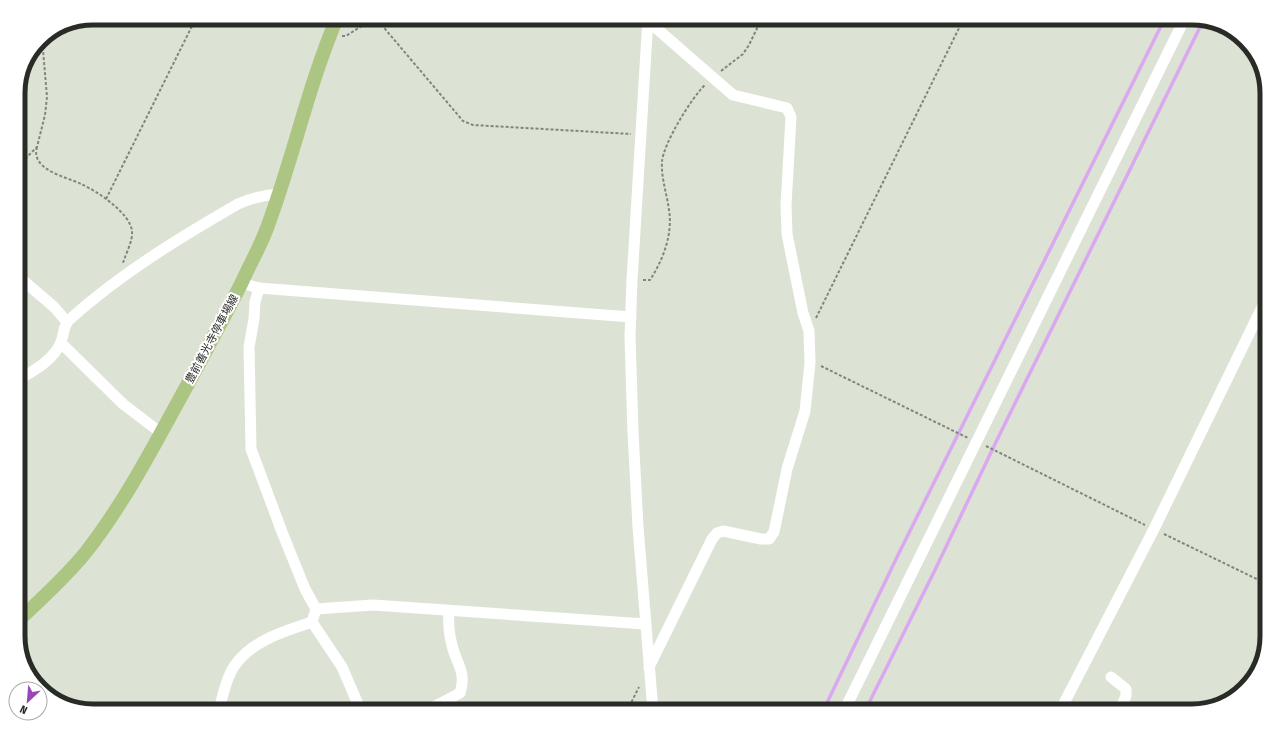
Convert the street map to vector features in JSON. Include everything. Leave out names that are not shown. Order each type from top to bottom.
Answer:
[{"type":"main road","name":"豊前善光寺停車場線","points":[[25,615],[39,602],[85,553],[124,496],[161,433],[230,307],[266,230],[279,194],[304,110],[334,25]]},
{"type":"street","points":[[648,25],[640,135],[630,336],[633,432],[645,624],[652,704]]},
{"type":"street","points":[[649,667],[712,539],[717,533],[723,531],[761,539],[768,538],[774,532],[787,469],[805,411],[810,363],[809,331],[803,312],[787,234],[786,205],[791,117],[787,108],[733,95],[654,25]]},
{"type":"street","points":[[847,704],[1182,25]]},
{"type":"street","points":[[25,376],[44,364],[61,343],[67,322],[123,276],[238,204],[252,198],[279,194]]},
{"type":"street","points":[[25,282],[54,307],[67,322]]},
{"type":"street","points":[[241,283],[259,288],[631,317]]},
{"type":"street","points":[[259,288],[255,302],[254,319],[249,347],[251,449],[305,589],[316,609],[312,622]]},
{"type":"street","points":[[1064,704],[1154,529],[1260,311]]},
{"type":"street","points":[[61,343],[103,386],[123,404],[161,433]]},
{"type":"street","points":[[316,609],[373,605],[645,624]]},
{"type":"street","points":[[439,704],[460,693],[463,685],[462,672],[452,646],[448,621],[450,611]]},
{"type":"street","points":[[221,704],[224,690],[235,665],[248,651],[272,636],[312,622]]},
{"type":"street","points":[[312,622],[342,667],[358,704]]},
{"type":"street","points":[[1111,677],[1126,689],[1126,696],[1122,704]]},
{"type":"path","points":[[106,199],[193,25]]},
{"type":"path","points":[[329,37],[346,36],[363,25]]},
{"type":"path","points":[[382,25],[463,121],[473,125],[640,135]]},
{"type":"path","points":[[632,280],[650,280],[660,265],[668,240],[670,224],[662,160],[667,146],[685,110],[699,90],[742,54],[749,45],[759,25]]},
{"type":"path","points":[[809,331],[961,25]]},
{"type":"path","points":[[43,48],[46,106],[36,152],[37,157],[46,169],[80,184],[106,199],[127,218],[132,229],[132,238],[122,268],[123,276]]},
{"type":"path","points":[[25,159],[37,147]]},
{"type":"path","points":[[810,363],[818,365],[964,436]]},
{"type":"path","points":[[987,447],[1260,581]]},
{"type":"path","points":[[631,704],[640,686]]},
{"type":"waterway","points":[[826,704],[898,555],[1162,25]]},
{"type":"waterway","points":[[868,704],[1201,26]]}]
